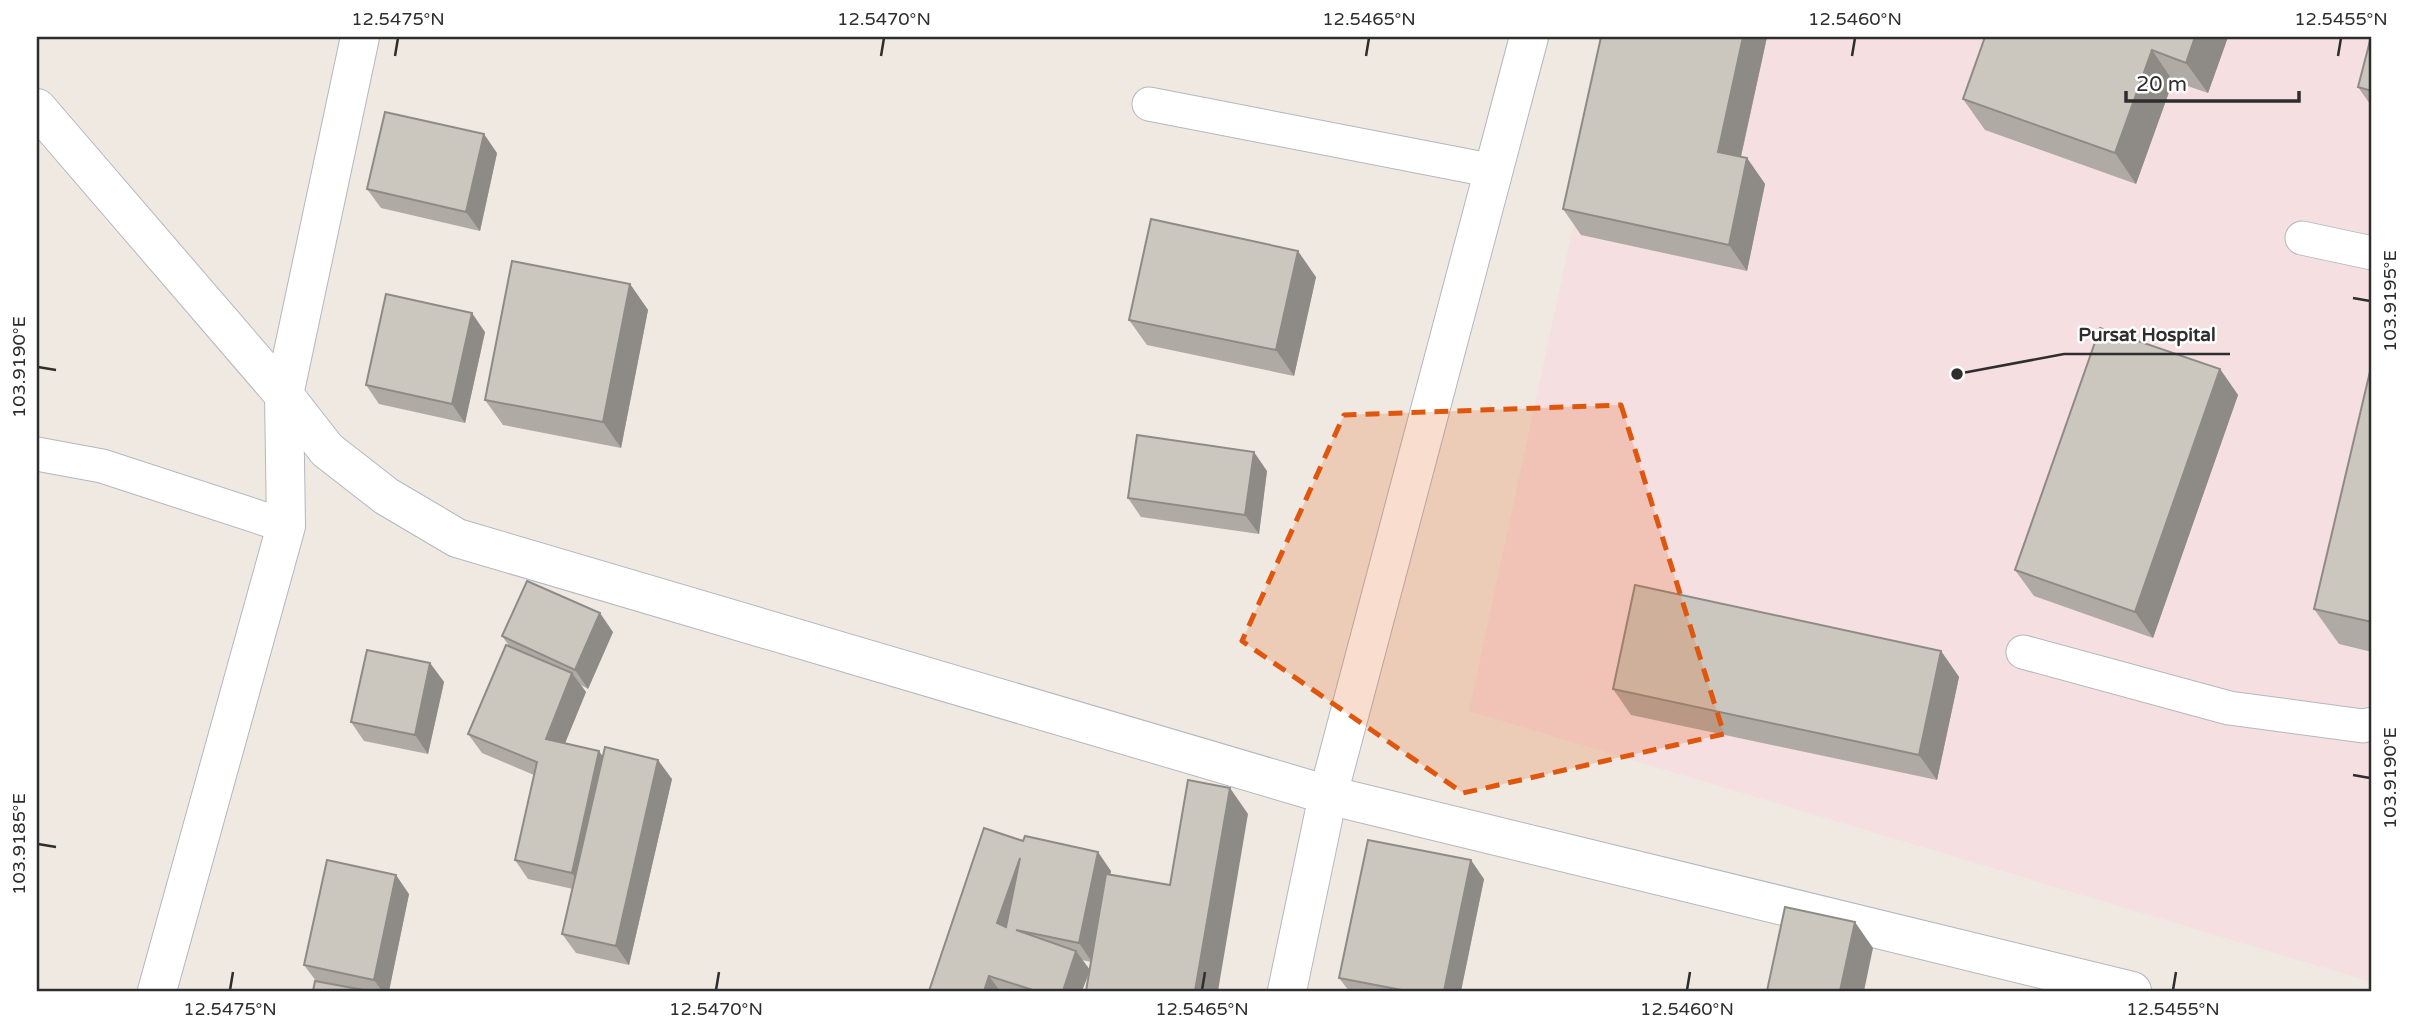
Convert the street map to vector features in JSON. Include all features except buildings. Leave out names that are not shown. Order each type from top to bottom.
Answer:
[{"type":"street","points":[[157,991],[286,526],[284,396],[360,37]]},
{"type":"street","points":[[1287,991],[1328,795],[1529,37]]},
{"type":"street","points":[[37,108],[284,396],[327,450],[386,496],[457,538],[1328,795],[2132,991]]},
{"type":"lane","points":[[1149,104],[1494,171]]},
{"type":"lane","points":[[2302,238],[2372,253]]},
{"type":"lane","points":[[37,454],[102,466],[286,526]]},
{"type":"lane","points":[[2023,652],[2230,708],[2363,726],[2372,724]]},
{"type":"highlighted area","points":[[1621,405],[1724,734],[1463,793],[1242,641],[1344,415]]},
{"type":"shaded area","points":[[1614,37],[2372,37],[2372,982],[1469,711]]},
{"type":"place","name":"Pursat Hospital","points":[[1957,374]]}]
